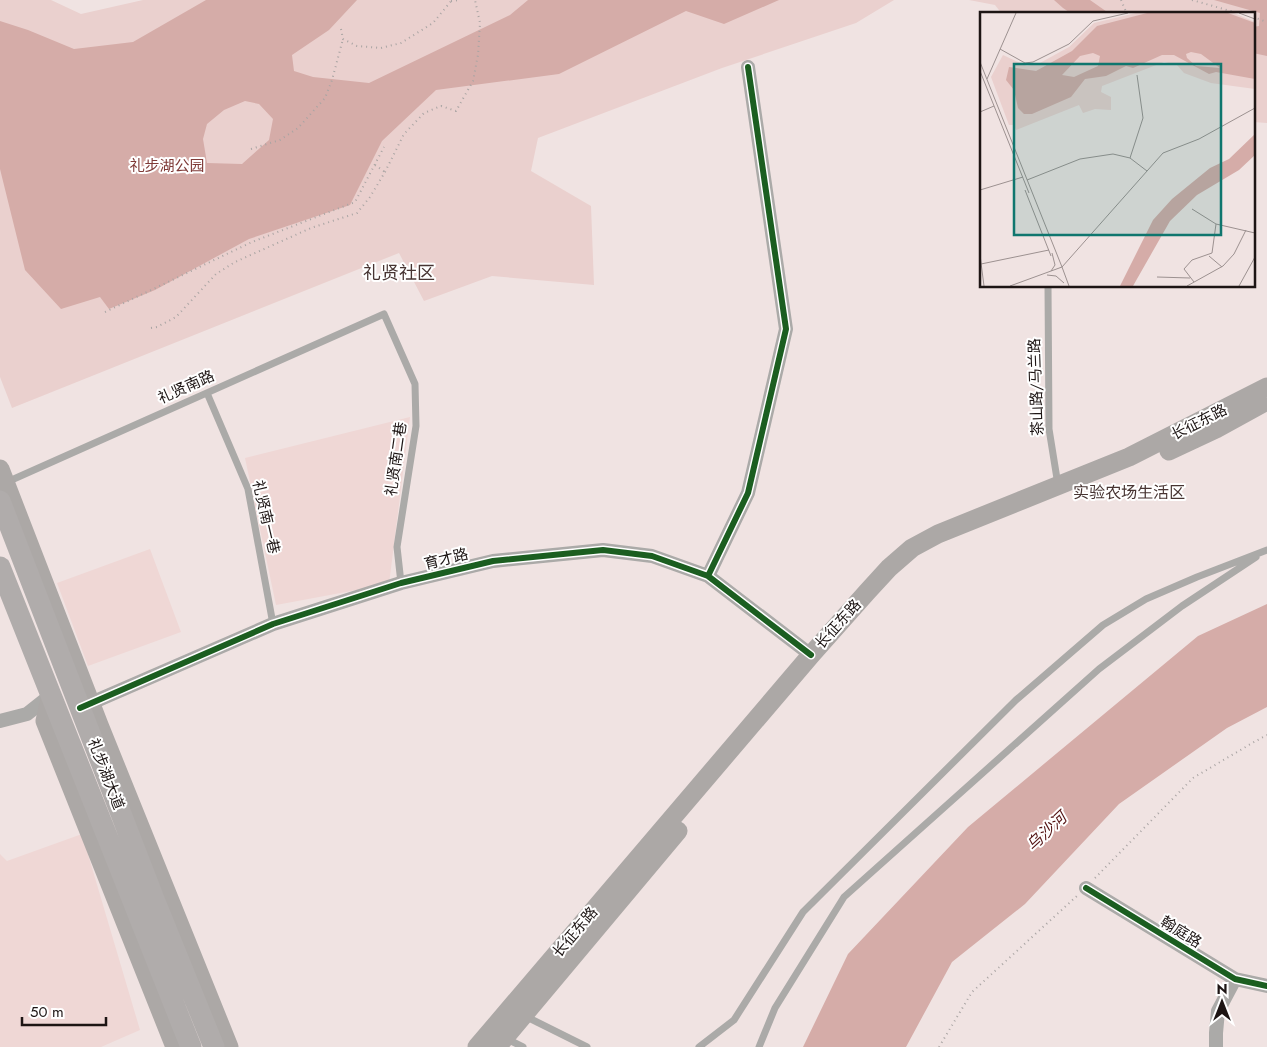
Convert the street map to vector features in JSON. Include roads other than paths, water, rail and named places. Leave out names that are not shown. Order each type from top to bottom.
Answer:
[{"type":"main road","name":"长征东路","points":[[477,1047],[811,655],[889,568],[912,548],[938,534],[1129,457],[1267,387]]},
{"type":"main road","name":"长征东路","points":[[501,1043],[842,634],[896,578],[925,554],[944,544],[1132,468],[1216,429],[1267,401]]},
{"type":"main road","name":"礼步湖大道","points":[[1,485],[85,706],[154,899],[214,1047]]},
{"type":"main road","name":"礼步湖大道","points":[[0,567],[191,1047]]},
{"type":"main road","points":[[52,695],[45,720],[175,1047]]},
{"type":"main road","points":[[85,706],[229,1047]]},
{"type":"street","points":[[708,576],[748,492],[786,329],[748,67]]},
{"type":"street","name":"育才路","points":[[85,706],[273,624],[401,583],[493,561],[603,550],[652,556],[708,576],[811,655]]},
{"type":"street","points":[[0,721],[27,714],[52,695]]},
{"type":"street","name":"翰庭路","points":[[1086,888],[1235,979],[1267,986]]},
{"type":"street","points":[[1216,1047],[1218,1011],[1235,979]]},
{"type":"lane","name":"茶山路/马兰路","points":[[1048,288],[1049,429],[1058,486]]},
{"type":"lane","name":"礼贤南路","points":[[1,485],[384,314]]},
{"type":"lane","name":"礼贤南二巷","points":[[384,314],[415,384],[416,426],[396,547],[401,583]]},
{"type":"lane","name":"礼贤南一巷","points":[[207,393],[248,489],[273,624]]},
{"type":"lane","points":[[699,1047],[734,1020],[803,912],[1016,700],[1103,625],[1146,598],[1267,550]]},
{"type":"lane","points":[[759,1047],[775,1008],[844,898],[1100,669],[1182,606],[1267,550]]},
{"type":"lane","points":[[524,1016],[587,1047]]},
{"type":"lane","points":[[501,1043],[523,1047]]},
{"type":"water","points":[[206,0],[357,0],[329,30],[292,55],[294,71],[313,77],[369,83],[510,15],[528,0],[779,0],[724,24],[686,11],[559,74],[436,90],[382,141],[350,205],[249,239],[155,290],[109,309],[100,297],[61,309],[25,270],[0,169],[0,21],[74,49],[133,42]],"holes":[[[245,101],[259,104],[273,119],[269,140],[242,164],[207,163],[203,139],[207,124],[224,110]]]},
{"type":"water","points":[[1054,0],[1090,0],[1107,12],[1069,12]]},
{"type":"water","points":[[1214,0],[1267,0],[1267,56],[1254,53],[1254,27],[1259,26],[1260,13]]},
{"type":"water","name":"乌沙河","points":[[1267,604],[1267,707],[1227,728],[1119,804],[1025,904],[952,962],[906,1047],[803,1047],[848,954],[968,827],[1198,636]]},
{"type":"district","name":"礼贤社区","points":[[399,273]]},
{"type":"district","name":"实验农场生活区","points":[[1129,492]]},
{"type":"park label","name":"礼步湖公园","points":[[167,166]]}]
